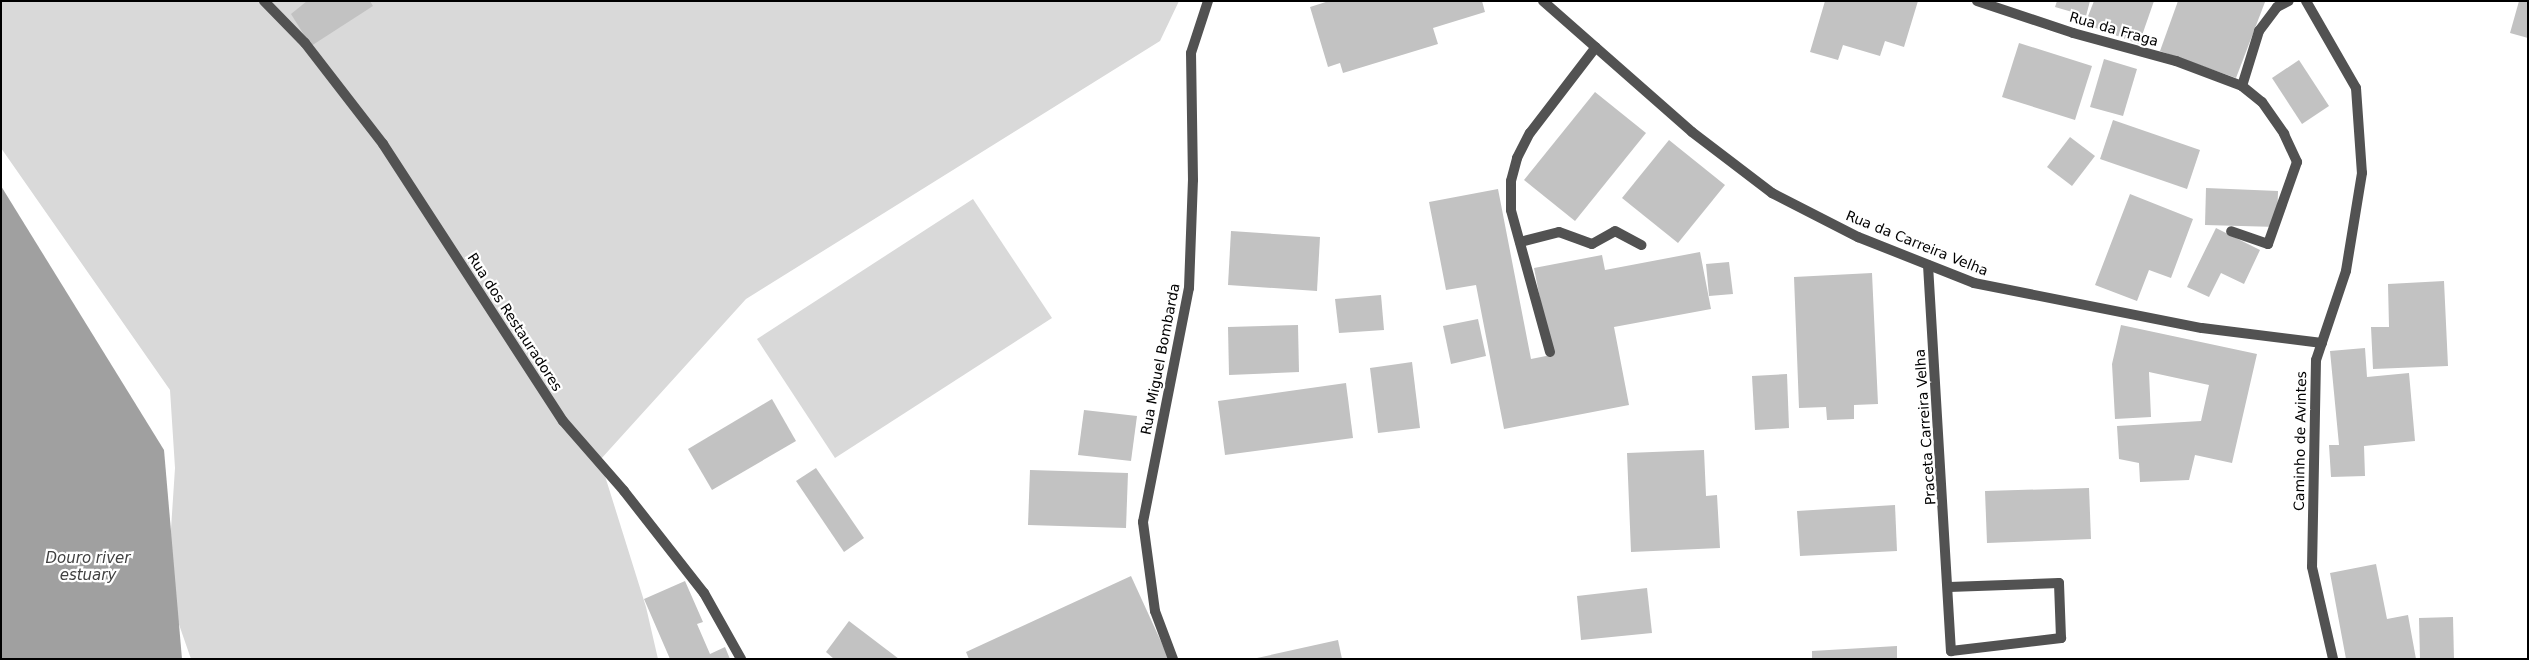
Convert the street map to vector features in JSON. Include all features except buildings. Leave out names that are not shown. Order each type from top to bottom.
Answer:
[{"type":"street","name":"Rua dos Restauradores","points":[[264,1],[305,43],[383,144],[562,421],[624,491],[704,593],[741,659]]},
{"type":"street","name":"Rua Miguel Bombarda","points":[[1174,659],[1155,611],[1143,522],[1189,288],[1193,180],[1191,53],[1208,1]]},
{"type":"street","name":"Rua da Carreira Velha","points":[[1543,1],[1692,132],[1772,193],[1858,237],[1984,285],[2202,328],[2322,342]]},
{"type":"street","name":"Rua da Fraga","points":[[1977,1],[2073,33],[2176,61],[2242,86],[2262,102],[2284,134],[2297,162],[2268,244],[2231,230]]},
{"type":"street","points":[[2242,86],[2259,31],[2277,8],[2289,1]]},
{"type":"street","name":"Caminho de Avintes","points":[[2306,1],[2356,88],[2362,173],[2346,271],[2316,360],[2312,567],[2334,659]]},
{"type":"street","points":[[1550,352],[1512,210],[1511,181],[1517,158],[1554,99],[1596,47]]},
{"type":"street","points":[[1520,242],[1559,232],[1592,244],[1615,231],[1641,245]]},
{"type":"street","name":"Praceta Carreira Velha","points":[[1928,265],[1949,586],[1951,651],[2061,638],[2059,583],[1949,586]]},
{"type":"shaded area","points":[[1,1],[1179,1],[1160,41],[746,299],[600,460],[646,607],[658,659],[191,659],[167,590],[175,468],[170,390],[1,148]]},
{"type":"shaded area","points":[[973,199],[1052,318],[835,458],[757,339]]},
{"type":"water","name":"Douro river estuary","points":[[1,186],[164,450],[182,659],[1,659]]}]
